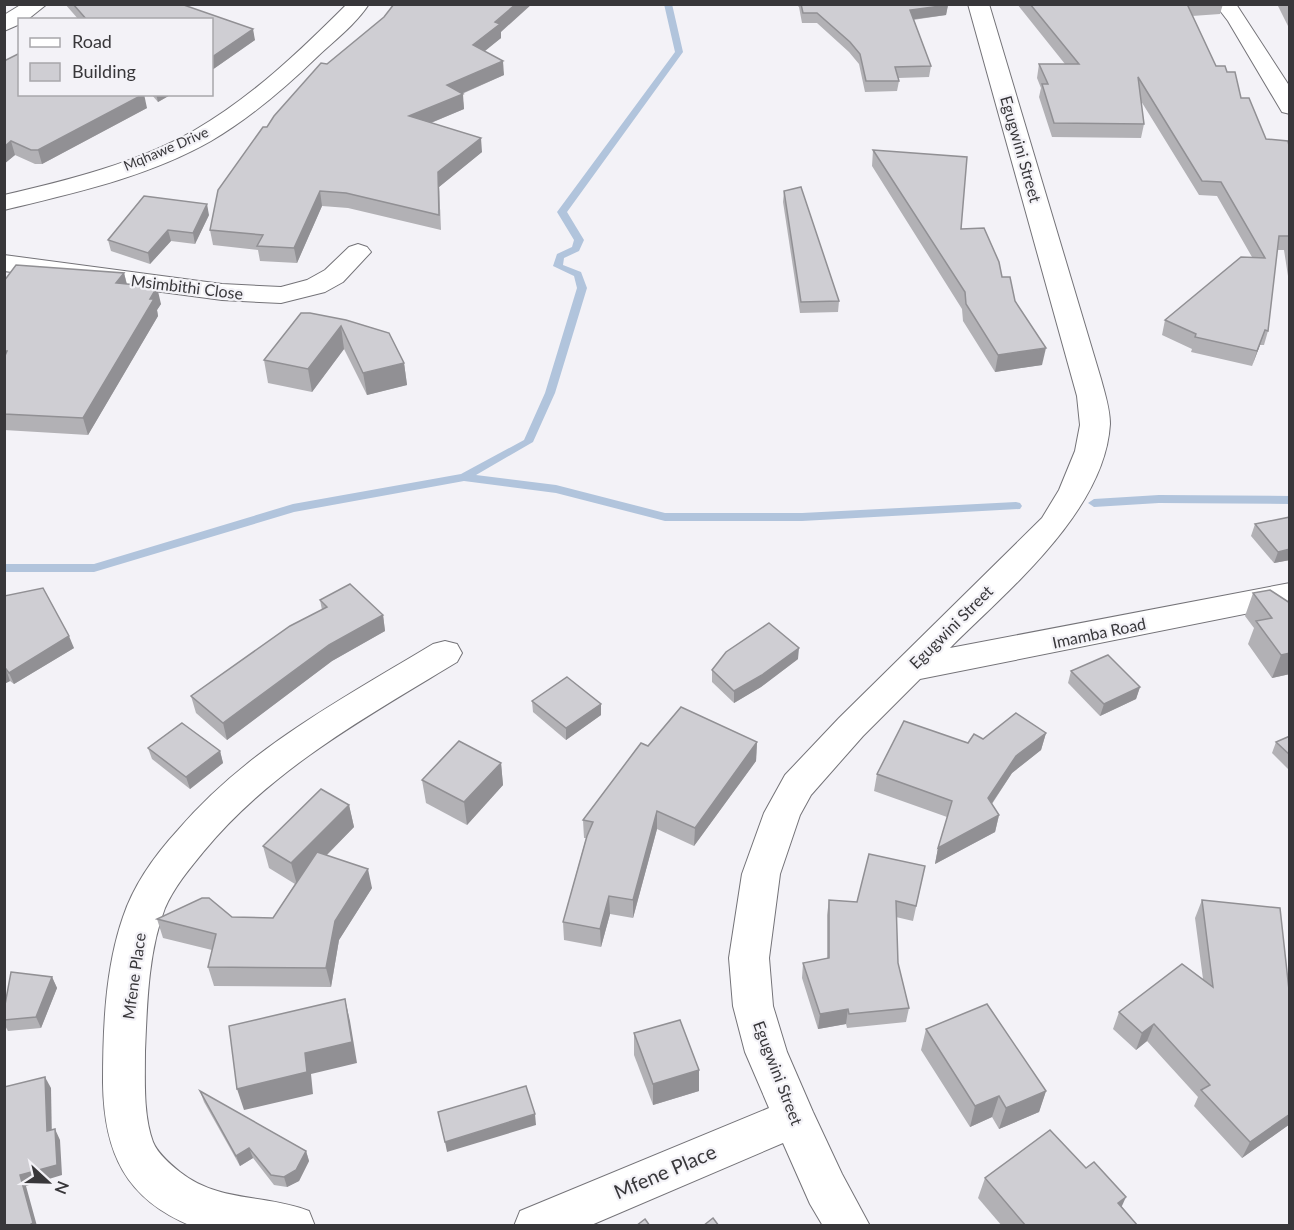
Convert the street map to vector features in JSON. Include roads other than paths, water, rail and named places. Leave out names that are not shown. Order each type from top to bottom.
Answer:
[{"type":"street","points":[[4,25],[37,4]]},
{"type":"street","name":"Mqhawe Drive","points":[[4,203],[84,182],[145,161],[201,136],[232,117],[287,71],[359,4]]},
{"type":"street","name":"Egugwini Street","points":[[848,1226],[826,1189],[794,1118],[766,1052],[753,1006],[749,958],[761,874],[782,813],[798,785],[851,727],[1053,525],[1068,504],[1090,449],[1095,426],[1095,410],[1087,379],[978,4]]},
{"type":"street","points":[[1225,4],[1237,19],[1290,107]]},
{"type":"street","name":"Msimbithi Close","points":[[4,263],[222,292],[281,296],[316,286],[334,276],[358,252]]},
{"type":"street","name":"Imamba Road","points":[[908,669],[1290,594]]},
{"type":"street","name":"Mfene Place","points":[[293,1226],[252,1222],[193,1205],[168,1190],[149,1173],[132,1144],[125,1099],[128,997],[143,917],[171,866],[205,824],[237,791],[309,736],[445,653]]},
{"type":"street","name":"Mfene Place","points":[[536,1226],[794,1118]]},
{"type":"waterway","points":[[464,477],[528,442],[550,393],[582,288],[578,274],[558,266],[560,256],[576,249],[579,240],[562,212],[679,52],[668,4]]},
{"type":"waterway","points":[[4,568],[94,568],[293,508],[464,477]]},
{"type":"waterway","points":[[464,477],[556,489],[665,517],[802,517],[1016,506]]},
{"type":"waterway","points":[[1094,503],[1159,499],[1290,500]]}]
